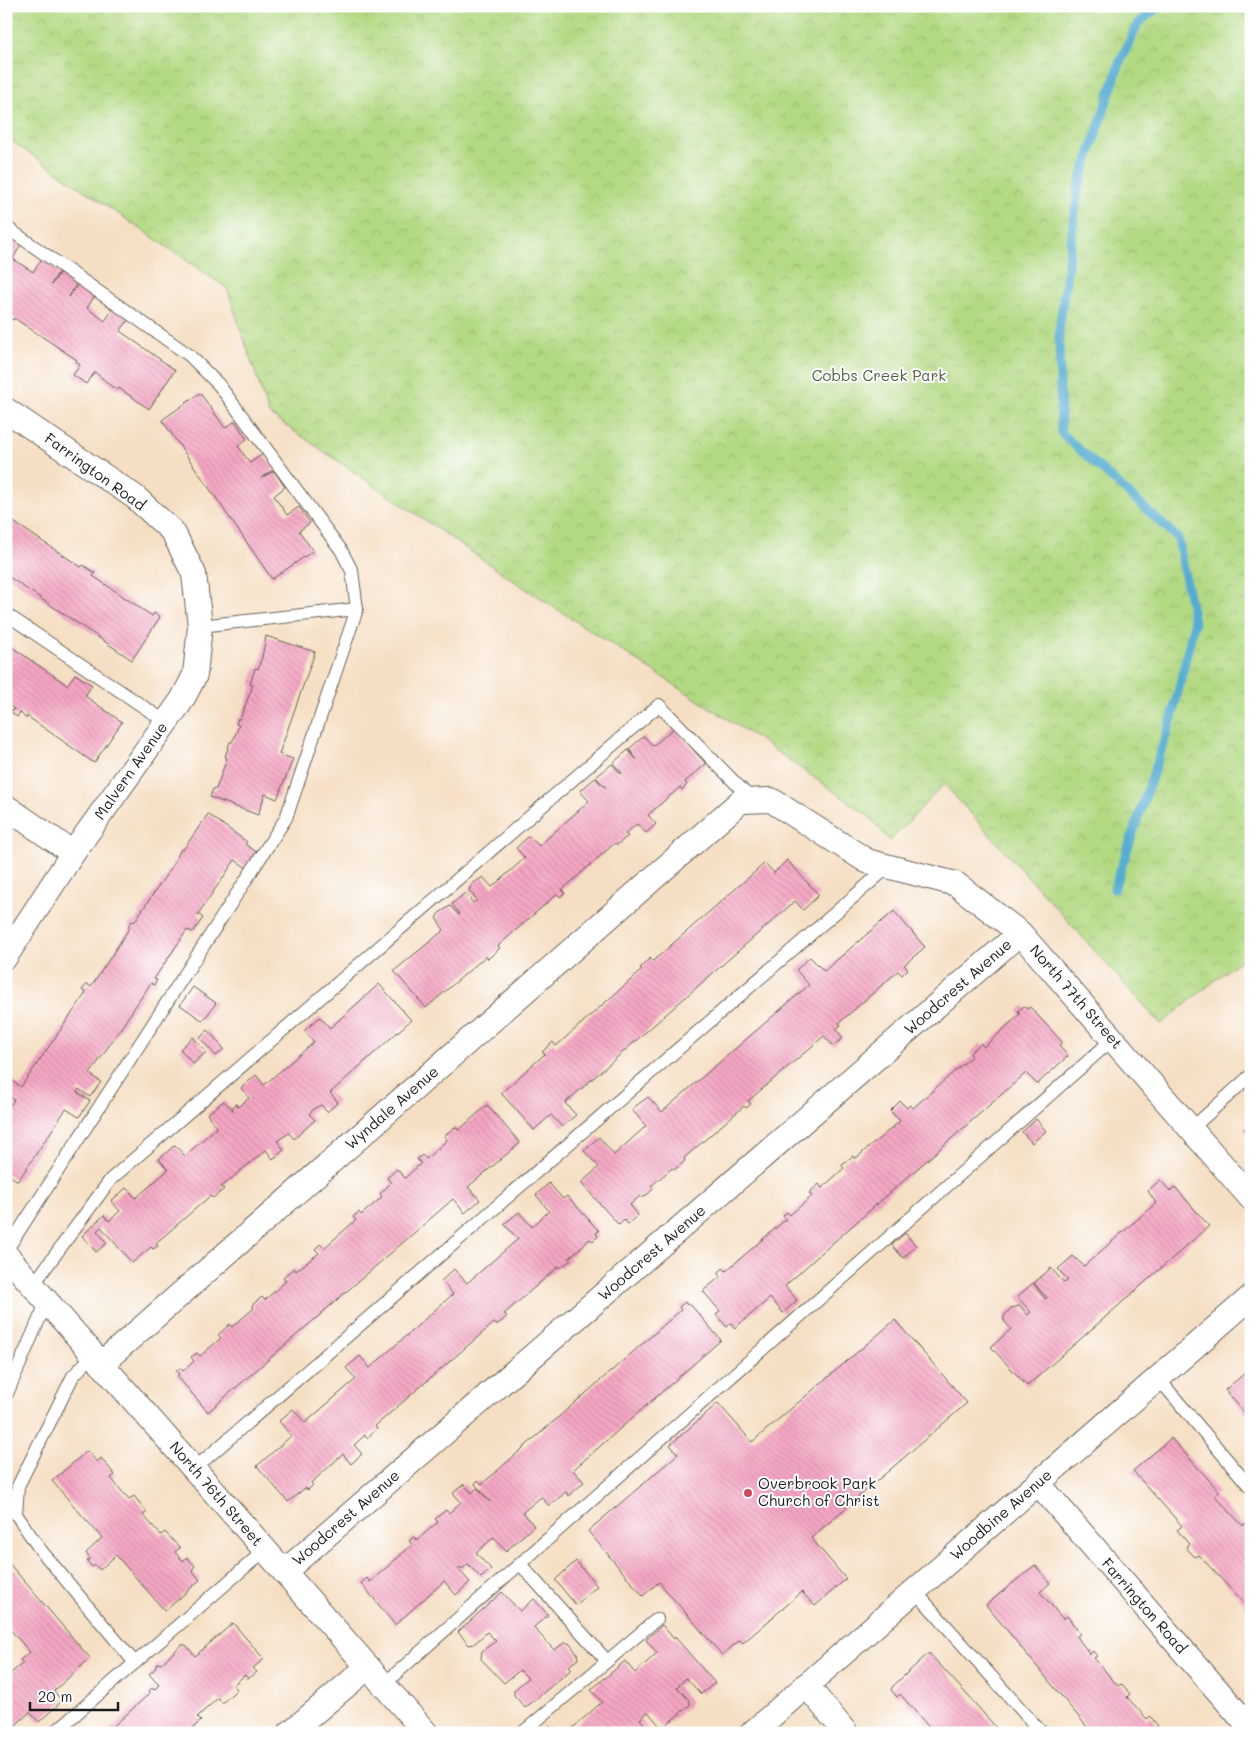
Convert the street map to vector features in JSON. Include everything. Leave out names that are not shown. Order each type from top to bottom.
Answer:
[{"type":"street","name":"Farrington Road","points":[[6,410],[135,497],[173,532],[192,568]]},
{"type":"street","name":"Malvern Avenue","points":[[6,956],[74,853],[182,700],[195,675],[200,626],[192,568]]},
{"type":"street","name":"North 77th Street","points":[[683,851],[741,801],[771,800],[867,861],[956,884],[1020,933],[1251,1198]]},
{"type":"street","points":[[6,807],[74,853]]},
{"type":"street","name":"Wyndale Avenue","points":[[97,1360],[683,851]]},
{"type":"street","name":"Woodcrest Avenue","points":[[284,1572],[1020,933]]},
{"type":"street","name":"North 76th Street","points":[[6,1255],[426,1733]]},
{"type":"street","name":"Woodbine Avenue","points":[[752,1733],[1251,1297]]},
{"type":"street","name":"Farrington Road","points":[[1038,1483],[1251,1729]]},
{"type":"street","points":[[290,1733],[368,1667]]},
{"type":"street","points":[[806,1686],[846,1733]]},
{"type":"lane","points":[[6,227],[189,355],[219,385],[341,550],[352,571],[357,609],[286,818],[6,1251]]},
{"type":"lane","points":[[200,626],[357,609]]},
{"type":"lane","points":[[6,614],[166,722]]},
{"type":"lane","points":[[6,1396],[40,1293],[112,1179],[659,705],[753,801]]},
{"type":"lane","points":[[194,1469],[888,866]]},
{"type":"lane","points":[[383,1685],[1113,1039]]},
{"type":"lane","points":[[1190,1129],[1251,1075]]},
{"type":"lane","points":[[97,1360],[73,1376],[18,1486],[16,1514],[39,1548],[135,1663]]},
{"type":"lane","points":[[1158,1378],[1251,1488]]},
{"type":"lane","points":[[54,1733],[265,1550]]},
{"type":"lane","points":[[520,1564],[607,1661]]},
{"type":"lane","points":[[914,1590],[1042,1733]]},
{"type":"lane","points":[[522,1733],[656,1619]]},
{"type":"green space","name":"Cobbs Creek Park","points":[[6,6],[1251,6],[1251,951],[1161,1024],[944,784],[890,841],[869,816],[763,742],[526,589],[269,414],[227,288],[6,137]]},
{"type":"building","points":[[6,236],[21,244],[13,259],[33,272],[42,259],[59,271],[51,285],[61,271],[77,282],[69,297],[79,283],[96,294],[87,308],[105,321],[114,307],[130,318],[120,331],[175,370],[149,409],[119,388],[118,390],[111,386],[95,372],[86,384],[73,375],[80,365],[76,362],[77,360],[14,318],[13,320],[6,316]]},
{"type":"building","points":[[200,393],[225,428],[235,421],[247,439],[238,446],[250,463],[263,454],[274,469],[261,478],[274,471],[285,487],[274,496],[287,515],[299,507],[310,523],[299,531],[313,551],[272,579],[162,420]]},
{"type":"building","points":[[6,517],[81,567],[83,565],[95,573],[93,576],[152,616],[154,613],[160,617],[132,660],[6,575]]},
{"type":"building","points":[[266,636],[315,652],[279,754],[293,759],[277,799],[265,794],[258,815],[210,797],[213,789],[216,789],[227,758],[225,757],[230,742],[232,742],[239,725],[236,724],[238,718],[240,719],[253,685],[250,685],[255,668],[258,669],[262,657]]},
{"type":"building","points":[[6,643],[67,685],[75,674],[92,685],[85,696],[122,722],[94,763],[27,716],[26,719],[20,712],[17,717],[11,712],[14,709],[6,703]]},
{"type":"building","points":[[674,728],[706,764],[685,782],[687,785],[682,790],[680,787],[648,815],[656,824],[646,833],[637,824],[625,834],[628,836],[617,845],[615,843],[562,890],[565,893],[560,897],[557,894],[498,946],[500,948],[488,959],[486,956],[426,1008],[394,971],[444,930],[436,918],[439,913],[450,906],[459,915],[452,904],[465,893],[473,903],[477,900],[469,890],[472,884],[483,877],[492,887],[525,858],[516,848],[529,836],[539,846],[589,801],[580,791],[595,778],[606,788],[596,777],[612,764],[621,774],[613,763],[628,750],[637,760],[629,749],[644,736],[653,746]]},
{"type":"building","points":[[208,814],[247,842],[245,844],[258,853],[248,869],[235,860],[198,914],[203,918],[193,932],[187,930],[154,979],[157,980],[154,985],[151,983],[90,1074],[101,1082],[90,1097],[79,1089],[77,1092],[90,1101],[79,1117],[66,1109],[18,1181],[6,1173],[6,1111],[14,1100],[6,1094],[6,1084],[10,1079],[21,1087],[86,993],[82,990],[87,984],[91,987],[130,927],[128,926],[132,921],[134,922],[171,868],[181,849],[183,850]]},
{"type":"building","points":[[787,860],[819,895],[803,910],[795,901],[565,1103],[576,1115],[562,1127],[551,1115],[534,1130],[501,1093],[545,1054],[542,1052],[553,1042],[556,1046],[642,970],[640,968],[650,958],[653,961],[765,863],[774,873]]},
{"type":"building","points":[[894,911],[925,947],[904,965],[908,969],[902,975],[898,971],[839,1023],[841,1025],[836,1029],[843,1038],[833,1046],[824,1036],[748,1101],[751,1104],[746,1108],[744,1106],[684,1158],[685,1161],[674,1170],[672,1168],[651,1186],[653,1189],[648,1194],[642,1198],[640,1196],[630,1205],[638,1215],[628,1224],[624,1220],[619,1225],[581,1183],[599,1167],[584,1151],[599,1137],[614,1155],[646,1126],[632,1110],[633,1108],[648,1097],[662,1112],[809,985],[796,970],[810,957],[824,971]]},
{"type":"building","points":[[379,984],[411,1020],[330,1093],[338,1102],[327,1112],[321,1105],[315,1108],[309,1114],[315,1120],[294,1139],[289,1133],[277,1141],[284,1150],[273,1159],[266,1150],[221,1187],[224,1189],[213,1198],[210,1196],[156,1243],[158,1246],[153,1249],[151,1247],[132,1263],[101,1227],[97,1231],[107,1243],[96,1252],[82,1236],[104,1215],[109,1221],[120,1211],[111,1201],[126,1188],[136,1198],[168,1170],[159,1159],[175,1145],[185,1156],[217,1127],[207,1114],[224,1101],[234,1111],[232,1108],[236,1104],[238,1107],[249,1098],[241,1088],[256,1075],[264,1085],[314,1042],[304,1031],[320,1017],[330,1028]]},
{"type":"building","points":[[193,987],[216,1003],[203,1021],[180,1005]]},
{"type":"building","points":[[1024,1006],[1027,1009],[1030,1007],[1062,1042],[1059,1046],[1068,1056],[1037,1084],[1026,1073],[818,1256],[785,1286],[797,1300],[783,1313],[770,1298],[735,1328],[731,1323],[727,1327],[716,1315],[720,1311],[703,1291],[721,1276],[718,1273],[723,1268],[726,1271],[786,1219],[783,1216],[787,1212],[790,1215],[812,1196],[809,1193],[819,1184],[822,1188],[844,1168],[841,1165],[853,1156],[855,1159],[900,1121],[890,1111],[900,1101],[907,1108],[910,1105],[913,1108],[972,1056],[970,1053],[981,1043],[984,1047],[1020,1014],[1018,1011]]},
{"type":"building","points":[[208,1030],[224,1049],[216,1056],[200,1038]]},
{"type":"building","points":[[193,1037],[206,1052],[193,1064],[180,1049]]},
{"type":"building","points":[[487,1105],[520,1143],[468,1187],[480,1200],[465,1213],[453,1199],[208,1412],[177,1376],[179,1374],[176,1371],[180,1368],[183,1371],[194,1361],[191,1357],[197,1353],[200,1356],[221,1338],[218,1335],[230,1324],[232,1327],[254,1308],[252,1305],[262,1297],[265,1300],[286,1281],[283,1277],[294,1268],[296,1271],[319,1253],[315,1249],[320,1244],[324,1248],[356,1220],[353,1217],[359,1212],[361,1215],[382,1197],[380,1194],[391,1183],[387,1178],[397,1169],[405,1178],[421,1163],[417,1159],[422,1155],[426,1159],[447,1140],[444,1136],[455,1127],[459,1130]]},
{"type":"building","points":[[1036,1119],[1046,1131],[1032,1143],[1022,1132]]},
{"type":"building","points":[[1251,1123],[1251,1137],[1244,1129]]},
{"type":"building","points":[[1160,1180],[1170,1191],[1175,1187],[1209,1226],[1027,1386],[991,1347],[1011,1329],[1004,1321],[1004,1316],[1011,1308],[1020,1306],[1028,1315],[1031,1312],[1017,1297],[1033,1283],[1045,1299],[1047,1298],[1034,1283],[1051,1268],[1064,1283],[1068,1280],[1058,1269],[1073,1256],[1084,1266],[1156,1203],[1148,1191]]},
{"type":"building","points":[[549,1183],[563,1199],[567,1196],[599,1231],[596,1233],[598,1236],[593,1241],[590,1239],[569,1258],[571,1260],[560,1268],[559,1266],[504,1314],[507,1316],[502,1321],[496,1325],[494,1323],[375,1426],[377,1429],[367,1438],[365,1435],[354,1445],[362,1454],[351,1464],[343,1454],[311,1483],[313,1485],[308,1490],[305,1488],[288,1502],[257,1466],[291,1436],[279,1421],[293,1409],[305,1423],[356,1379],[346,1368],[360,1356],[370,1368],[453,1294],[441,1281],[454,1269],[467,1283],[518,1239],[504,1224],[519,1212],[532,1227],[549,1211],[536,1195]]},
{"type":"building","points":[[905,1233],[916,1246],[903,1258],[892,1245]]},
{"type":"building","points":[[685,1302],[687,1305],[689,1303],[721,1340],[573,1470],[584,1482],[569,1496],[566,1492],[549,1506],[541,1497],[523,1512],[534,1526],[506,1551],[494,1537],[476,1553],[491,1569],[481,1578],[468,1564],[462,1569],[460,1567],[458,1569],[470,1582],[456,1595],[444,1581],[395,1625],[361,1583],[367,1578],[370,1582],[412,1545],[409,1541],[414,1537],[417,1540],[438,1522],[435,1519],[446,1510],[449,1513],[461,1502],[453,1493],[464,1484],[472,1493],[477,1488],[490,1502],[475,1484],[478,1480],[482,1484],[681,1310],[679,1307]]},
{"type":"building","name":"Overbrook Park Church of Christ","points":[[895,1320],[967,1403],[811,1538],[846,1579],[815,1606],[802,1592],[743,1643],[740,1640],[722,1655],[659,1582],[643,1596],[588,1531],[678,1454],[670,1445],[718,1403],[752,1442]]},
{"type":"building","points":[[1251,1368],[1251,1420],[1225,1390]]},
{"type":"building","points":[[1171,1438],[1219,1491],[1215,1496],[1243,1526],[1245,1523],[1249,1527],[1246,1530],[1251,1535],[1251,1608],[1249,1609],[1199,1555],[1195,1557],[1189,1551],[1186,1547],[1189,1544],[1177,1530],[1182,1526],[1133,1471]]},
{"type":"building","points":[[87,1451],[97,1462],[101,1458],[115,1475],[111,1478],[119,1488],[129,1499],[134,1496],[147,1512],[143,1515],[161,1535],[165,1532],[180,1548],[175,1552],[183,1561],[187,1557],[195,1566],[192,1570],[200,1580],[165,1611],[116,1555],[100,1570],[95,1565],[92,1567],[87,1561],[90,1559],[86,1553],[102,1538],[52,1481]]},
{"type":"building","points":[[6,1560],[90,1658],[54,1691],[62,1701],[39,1722],[30,1712],[7,1733],[6,1677],[23,1663],[20,1660],[30,1652],[6,1625]]},
{"type":"building","points":[[576,1561],[597,1586],[576,1605],[555,1580]]},
{"type":"building","points":[[1035,1565],[1050,1583],[1040,1592],[1063,1619],[1067,1616],[1080,1634],[1077,1636],[1080,1641],[1090,1654],[1093,1651],[1097,1656],[1094,1658],[1118,1686],[1121,1684],[1130,1694],[1127,1697],[1147,1719],[1150,1716],[1158,1726],[1156,1728],[1160,1733],[1092,1733],[986,1605]]},
{"type":"building","points":[[502,1592],[520,1611],[534,1599],[548,1615],[534,1627],[536,1630],[554,1650],[564,1643],[569,1643],[577,1653],[578,1659],[569,1666],[572,1669],[525,1708],[514,1695],[514,1690],[528,1678],[520,1670],[504,1683],[481,1659],[482,1651],[496,1641],[487,1632],[474,1644],[469,1645],[458,1632]]},
{"type":"building","points":[[233,1623],[264,1659],[253,1668],[257,1672],[248,1679],[245,1675],[233,1685],[237,1689],[222,1703],[218,1698],[197,1717],[201,1721],[187,1733],[181,1731],[179,1733],[106,1733],[150,1693],[149,1691],[152,1688],[154,1690],[159,1685],[149,1674],[155,1669],[157,1663],[161,1664],[181,1645],[186,1645],[195,1656]]},
{"type":"building","points":[[662,1625],[674,1639],[675,1637],[715,1683],[701,1694],[686,1678],[677,1687],[690,1701],[690,1705],[665,1726],[660,1726],[648,1712],[640,1719],[651,1733],[567,1733],[602,1702],[591,1690],[625,1661],[635,1673],[657,1653],[646,1640]]},
{"type":"building","points":[[929,1653],[1001,1733],[934,1733],[900,1694],[897,1697],[891,1690],[893,1686]]},
{"type":"building","points":[[550,1726],[556,1733],[543,1733]]},
{"type":"waterway","points":[[1114,889],[1172,718],[1194,623],[1178,538],[1061,433],[1059,331],[1078,189],[1120,62],[1138,23],[1160,6]]},
{"type":"place","name":"Overbrook Park Church of Christ","points":[[748,1493]]}]
